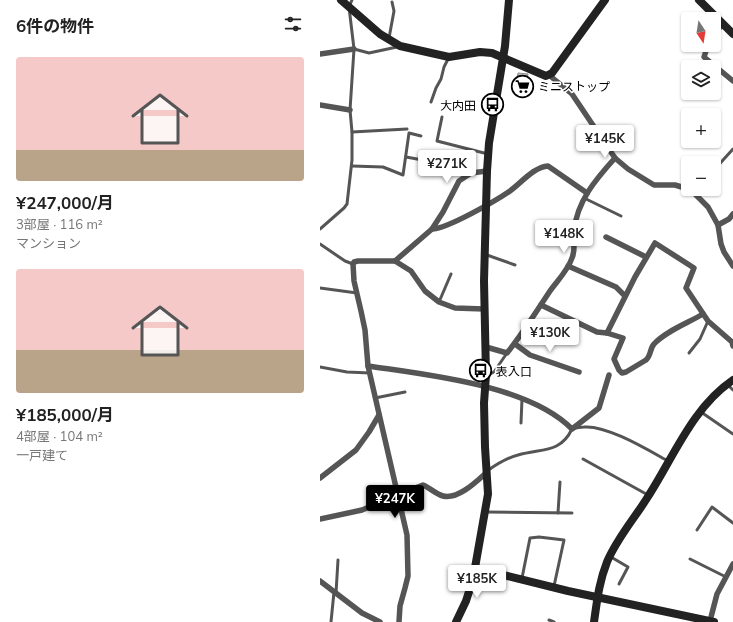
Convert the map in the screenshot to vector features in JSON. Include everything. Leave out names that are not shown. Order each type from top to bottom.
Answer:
[{"type":"street","points":[[342,0],[350,4],[389,40],[400,46],[449,57],[480,52],[492,53],[543,75],[549,75],[572,94],[615,158],[628,169],[654,185],[675,184],[681,186]]},
{"type":"street","points":[[456,622],[466,601],[475,568],[488,494],[485,434],[486,346],[484,309],[486,171],[503,58],[509,0]]},
{"type":"street","points":[[549,75],[552,73],[605,0]]},
{"type":"street","points":[[699,0],[733,34]]},
{"type":"street","points":[[320,54],[354,49]]},
{"type":"street","points":[[706,52],[704,57],[733,81]]},
{"type":"street","points":[[320,105],[350,110]]},
{"type":"street","points":[[486,346],[507,354],[524,333],[568,266],[574,252],[574,231],[577,215],[586,196],[594,181],[615,158]]},
{"type":"street","points":[[432,230],[486,206],[510,191],[541,166],[548,166],[586,196]]},
{"type":"street","points":[[395,261],[432,230],[443,212],[458,181],[471,173],[486,171]]},
{"type":"street","points":[[699,196],[708,207],[718,225],[721,244],[733,266]]},
{"type":"street","points":[[718,225],[729,219],[733,214]]},
{"type":"street","points":[[606,237],[646,257]]},
{"type":"street","points":[[607,333],[625,296],[655,243],[694,268],[686,288],[708,322],[732,342],[733,346]]},
{"type":"street","points":[[399,622],[400,606],[408,576],[408,550],[404,518],[368,366],[364,324],[354,281],[353,264],[354,262],[358,261],[395,261],[411,271],[425,291],[439,302],[455,308],[484,309]]},
{"type":"street","points":[[568,266],[616,288],[625,296]]},
{"type":"street","points":[[541,305],[597,332],[607,333],[622,338],[614,360],[622,373],[646,360],[652,346],[660,338],[703,314]]},
{"type":"street","points":[[515,344],[530,355],[578,372]]},
{"type":"street","points":[[368,366],[434,376],[508,393],[548,410],[572,429],[599,408],[609,375]]},
{"type":"street","points":[[595,622],[597,596],[602,575],[609,556],[620,537],[649,496],[694,418],[717,392],[730,382]]},
{"type":"street","points":[[320,478],[356,450],[379,415]]},
{"type":"street","points":[[320,519],[362,510],[423,486],[444,497],[450,497],[458,494],[473,484],[487,472]]},
{"type":"street","points":[[475,568],[554,588],[597,596],[712,622],[718,594],[733,564]]},
{"type":"street","points":[[320,581],[362,613],[380,622]]},
{"type":"lane","points":[[389,40],[394,11],[392,2]]},
{"type":"lane","points":[[320,229],[347,204],[352,166],[352,132],[350,110],[354,49],[350,4]]},
{"type":"lane","points":[[354,49],[369,53],[400,46]]},
{"type":"lane","points":[[431,102],[449,57]]},
{"type":"lane","points":[[442,118],[437,141],[488,154]]},
{"type":"lane","points":[[352,132],[407,129]]},
{"type":"lane","points":[[352,166],[382,167],[404,175],[409,133],[421,136]]},
{"type":"lane","points":[[721,162],[733,149]]},
{"type":"lane","points":[[406,158],[428,161]]},
{"type":"lane","points":[[586,196],[621,216]]},
{"type":"lane","points":[[320,244],[345,261],[353,264]]},
{"type":"lane","points":[[485,255],[515,265]]},
{"type":"lane","points":[[439,302],[451,274]]},
{"type":"lane","points":[[320,288],[357,293]]},
{"type":"lane","points":[[689,353],[700,339],[708,322]]},
{"type":"lane","points":[[486,375],[490,375],[494,372],[507,354]]},
{"type":"lane","points":[[320,367],[347,372],[370,373]]},
{"type":"lane","points":[[730,382],[733,390]]},
{"type":"lane","points":[[375,398],[406,392]]},
{"type":"lane","points":[[521,423],[522,399]]},
{"type":"lane","points":[[700,412],[733,434]]},
{"type":"lane","points":[[487,472],[502,461],[518,455],[551,449],[560,445],[567,439],[572,429],[583,427],[592,427],[625,438],[670,461]]},
{"type":"lane","points":[[583,459],[649,496]]},
{"type":"lane","points":[[558,513],[560,482]]},
{"type":"lane","points":[[697,530],[712,507],[733,523]]},
{"type":"lane","points":[[486,512],[572,513]]},
{"type":"lane","points":[[522,580],[530,538],[539,537],[564,540],[554,588]]},
{"type":"lane","points":[[609,556],[628,567],[619,584]]},
{"type":"lane","points":[[690,559],[726,577]]},
{"type":"lane","points":[[330,622],[338,560]]},
{"type":"lane","points":[[549,620],[554,622]]},
{"type":"building","points":[[518,73],[528,74],[525,88],[516,86]]},
{"type":"place","name":"ミニストップ","points":[[522,86]]},
{"type":"place","name":"大内田","points":[[492,105]]},
{"type":"place","name":"表入口","points":[[481,371]]}]
